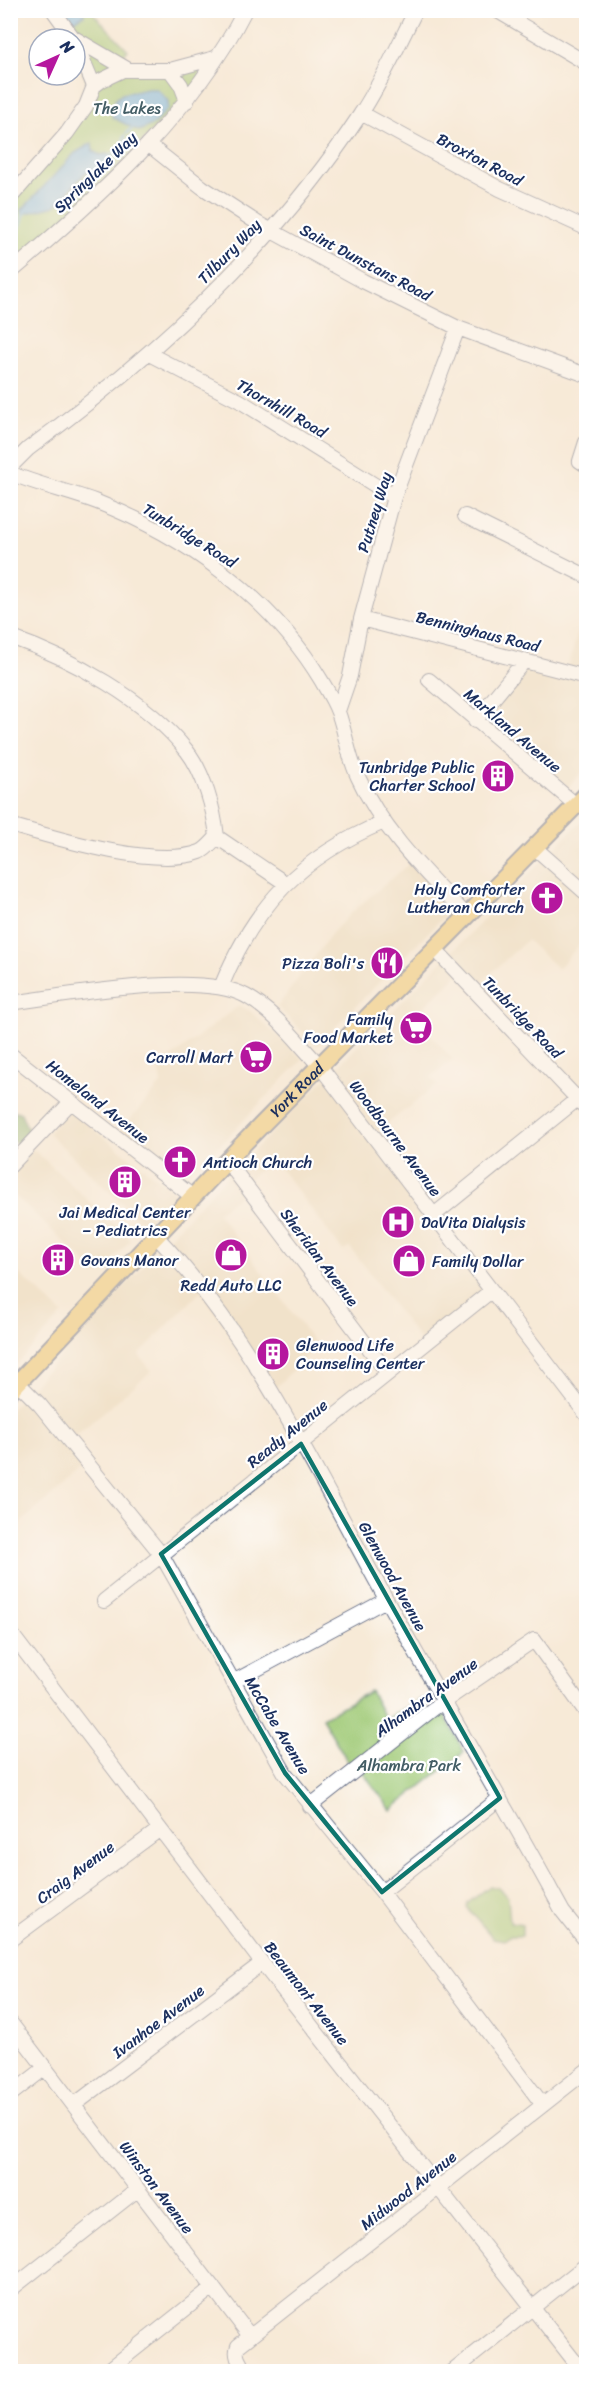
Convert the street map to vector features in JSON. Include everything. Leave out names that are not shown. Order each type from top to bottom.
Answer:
[{"type":"main road","name":"York Road","points":[[14,1387],[226,1161],[581,800]]},
{"type":"street","points":[[53,10],[65,27]]},
{"type":"street","name":"Springlake Way","points":[[10,273],[148,144],[187,101],[227,44],[245,10]]},
{"type":"street","name":"Tilbury Way","points":[[10,467],[28,450],[149,354],[272,231],[361,113],[416,10]]},
{"type":"street","points":[[496,10],[586,63]]},
{"type":"street","points":[[87,46],[127,69]]},
{"type":"street","points":[[10,198],[66,133],[86,106],[94,86],[109,75],[127,69],[170,70],[215,58]]},
{"type":"street","points":[[87,70],[94,86]]},
{"type":"street","points":[[170,70],[181,85],[187,101]]},
{"type":"street","name":"Broxton Road","points":[[361,113],[500,189],[586,228]]},
{"type":"street","name":"Saint Dunstans Road","points":[[148,144],[202,188],[272,231],[458,328],[586,375]]},
{"type":"street","name":"Putney Way","points":[[338,711],[350,676],[361,619],[394,497],[458,328]]},
{"type":"street","name":"Thornhill Road","points":[[149,354],[240,401],[394,497]]},
{"type":"street","points":[[586,442],[580,461],[586,465]]},
{"type":"street","name":"Tunbridge Road","points":[[10,473],[98,502],[128,516],[223,573],[246,591],[287,633],[320,679],[338,711],[358,777],[384,822],[410,857],[467,916]]},
{"type":"street","points":[[465,516],[586,576]]},
{"type":"street","name":"Benninghaus Road","points":[[361,619],[586,677]]},
{"type":"street","points":[[10,637],[39,648],[83,670],[127,698],[172,735],[187,751],[199,774],[213,812],[217,837],[285,883]]},
{"type":"street","points":[[475,721],[525,660]]},
{"type":"street","name":"Markland Avenue","points":[[429,680],[475,721],[581,800]]},
{"type":"street","points":[[221,987],[248,930],[285,883],[337,844],[384,822]]},
{"type":"street","points":[[10,825],[66,842],[152,855],[198,853],[217,837]]},
{"type":"street","points":[[534,847],[586,893]]},
{"type":"street","name":"Tunbridge Road","points":[[435,949],[584,1100]]},
{"type":"street","name":"Woodbourne Avenue","points":[[10,1003],[140,988],[221,987],[248,997],[264,1009],[320,1065],[586,1414]]},
{"type":"street","name":"Homeland Avenue","points":[[10,1054],[193,1197]]},
{"type":"street","points":[[434,1215],[584,1100]]},
{"type":"street","points":[[10,1166],[71,1102]]},
{"type":"street","name":"Sheridan Avenue","points":[[226,1161],[387,1372]]},
{"type":"street","name":"Glenwood Avenue","points":[[156,1236],[190,1274],[238,1335],[262,1372],[386,1600],[446,1702],[563,1912],[586,1941]]},
{"type":"street","name":"Ready Avenue","points":[[104,1601],[160,1554],[301,1444],[387,1372],[492,1291]]},
{"type":"street","name":"McCabe Avenue","points":[[14,1387],[40,1405],[160,1554],[285,1773],[382,1892],[543,2105]]},
{"type":"street","points":[[233,1682],[386,1600]]},
{"type":"street","name":"Beaumont Avenue","points":[[10,1632],[262,1963],[583,2372]]},
{"type":"street","name":"Alhambra Avenue","points":[[310,1806],[433,1709],[534,1640],[586,1712]]},
{"type":"street","points":[[382,1892],[500,1798]]},
{"type":"street","name":"Craig Avenue","points":[[10,1940],[160,1828]]},
{"type":"street","name":"Ivanhoe Avenue","points":[[74,2105],[262,1963]]},
{"type":"street","name":"Winston Avenue","points":[[10,2022],[250,2336]]},
{"type":"street","points":[[10,2095],[45,2068]]},
{"type":"street","name":"Midwood Avenue","points":[[250,2336],[586,2072]]},
{"type":"street","points":[[10,2290],[137,2190]]},
{"type":"street","points":[[452,2372],[586,2265]]},
{"type":"street","points":[[106,2372],[213,2287]]},
{"type":"street","points":[[246,2372],[236,2352],[250,2336]]},
{"type":"highlighted area","points":[[301,1444],[500,1798],[382,1892],[285,1773],[161,1554]]},
{"type":"shaded area","points":[[578,631],[586,633],[586,768],[567,788],[484,715],[527,665],[566,676]]},
{"type":"shaded area","points":[[586,817],[586,874],[576,885],[586,895],[586,937],[558,969],[527,940],[473,990],[458,974],[413,1017],[453,1059],[431,1077],[437,1085],[373,1135],[490,1291],[423,1345],[350,1247],[343,1251],[274,1160],[242,1183],[247,1190],[217,1212],[317,1346],[270,1393],[201,1291],[139,1355],[152,1371],[69,1441],[88,1464],[11,1531],[10,1410],[204,1200]]},
{"type":"shaded area","points":[[409,864],[452,908],[317,1046],[277,1007],[332,933],[353,911]]},
{"type":"shaded area","points":[[239,1005],[250,1011],[303,1059],[185,1181],[121,1130],[161,1084],[159,1067]]},
{"type":"shaded area","points":[[69,1110],[176,1193],[145,1226],[48,1133]]},
{"type":"shaded area","points":[[33,1149],[131,1240],[99,1275],[11,1192],[10,1173]]},
{"type":"shaded area","points":[[11,1266],[63,1314],[10,1370]]},
{"type":"green space","name":"The Lakes","points":[[59,11],[91,11],[128,50],[114,66],[204,67],[194,87],[104,182],[11,267],[11,204],[94,98],[87,81],[87,27],[65,27]]},
{"type":"green space","points":[[16,1111],[21,1113],[29,1132],[18,1144],[11,1140],[11,1114]]},
{"type":"green space","name":"Alhambra Park","points":[[370,1691],[393,1734],[351,1767],[322,1718]]},
{"type":"green space","name":"Alhambra Park","points":[[422,1699],[427,1708],[397,1730],[389,1717]]},
{"type":"green space","name":"Alhambra Park","points":[[439,1712],[445,1715],[464,1752],[391,1810],[362,1771]]},
{"type":"green space","points":[[490,1886],[498,1888],[508,1897],[510,1922],[522,1924],[522,1936],[510,1936],[504,1940],[493,1938],[467,1907],[468,1903]]},
{"type":"water","points":[[66,11],[84,11],[84,15],[74,21],[69,19]]},
{"type":"water","points":[[157,89],[168,101],[168,108],[154,124],[139,131],[112,117],[115,100],[122,94]]},
{"type":"water","points":[[92,143],[93,151],[100,155],[107,154],[112,158],[111,163],[99,170],[85,173],[55,206],[23,214],[21,211],[75,153]]},
{"type":"waterway","points":[[127,133],[132,128]]},
{"type":"waterway","points":[[108,157],[122,148],[125,136]]},
{"type":"waterway","points":[[10,235],[20,226],[25,212]]},
{"type":"place","name":"Tunbridge Public Charter School","points":[[498,776]]},
{"type":"place","name":"Holy Comforter Lutheran Church","points":[[547,898]]},
{"type":"place","name":"Pizza Boli's","points":[[387,963]]},
{"type":"place","name":"Family Food Market","points":[[416,1028]]},
{"type":"place","name":"Carroll Mart","points":[[256,1057]]},
{"type":"place","name":"Antioch Church","points":[[180,1162]]},
{"type":"place","name":"Jai Medical Center – Pediatrics","points":[[125,1182]]},
{"type":"place","name":"DaVita Dialysis","points":[[398,1222]]},
{"type":"place","name":"Redd Auto LLC","points":[[231,1255]]},
{"type":"place","name":"Govans Manor","points":[[58,1260]]},
{"type":"place","name":"Family Dollar","points":[[409,1261]]},
{"type":"place","name":"Glenwood Life Counseling Center","points":[[273,1354]]}]
